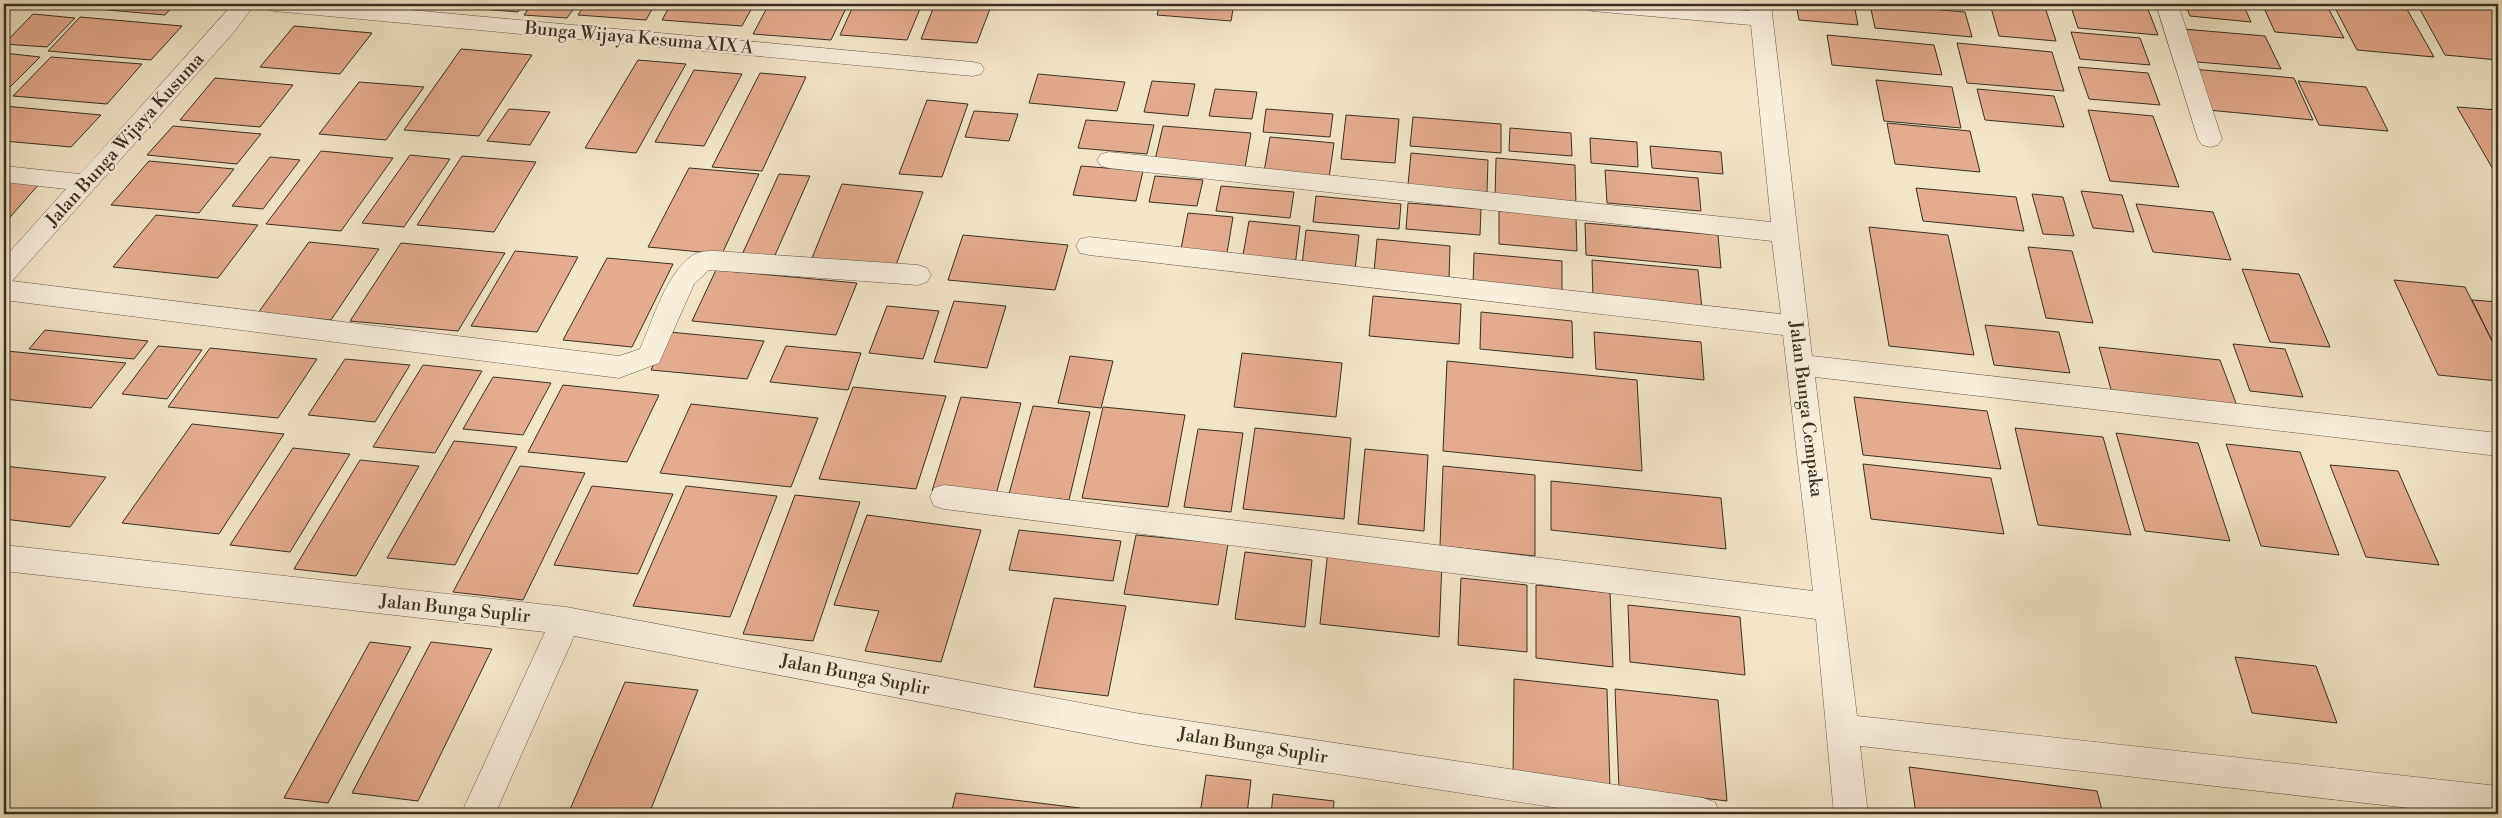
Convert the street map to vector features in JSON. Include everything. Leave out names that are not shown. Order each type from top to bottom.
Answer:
[{"type":"street","name":"Jalan Bunga Wijaya Kusuma","points":[[4,274],[220,34],[244,4]]},
{"type":"street","name":"Bunga Wijaya Kesuma XIX A","points":[[274,4],[974,69]]},
{"type":"street","points":[[1592,4],[1761,12]]},
{"type":"street","points":[[2167,4],[2210,139]]},
{"type":"street","name":"Jalan Bunga Cempaka","points":[[1761,12],[1784,233],[1830,607],[1851,814]]},
{"type":"street","points":[[1109,160],[1784,233]]},
{"type":"street","points":[[4,174],[86,183]]},
{"type":"street","points":[[1089,246],[1795,326]]},
{"type":"street","points":[[4,290],[619,367],[635,363],[650,356],[684,278],[703,261],[716,260],[918,275]]},
{"type":"street","points":[[1801,366],[2498,444]]},
{"type":"street","points":[[944,498],[1830,607]]},
{"type":"street","name":"Jalan Bunga Suplir","points":[[4,558],[566,621],[1136,728],[1702,814]]},
{"type":"street","points":[[478,814],[566,621]]},
{"type":"street","points":[[1841,729],[2498,802]]},
{"type":"building","points":[[78,4],[175,4],[165,15],[74,7]]},
{"type":"building","points":[[471,4],[524,4],[518,12],[468,8]]},
{"type":"building","points":[[532,4],[577,4],[567,18],[524,15]]},
{"type":"building","points":[[585,4],[655,4],[646,20],[578,15]]},
{"type":"building","points":[[671,4],[754,4],[742,26],[662,20]]},
{"type":"building","points":[[769,4],[848,4],[831,40],[753,34]]},
{"type":"building","points":[[854,4],[922,4],[907,40],[840,35]]},
{"type":"building","points":[[935,4],[991,6],[977,43],[921,39]]},
{"type":"building","points":[[1160,4],[1234,4],[1231,21],[1157,15]]},
{"type":"building","points":[[1796,4],[1854,4],[1858,25],[1799,20]]},
{"type":"building","points":[[1870,4],[1965,12],[1972,37],[1875,28]]},
{"type":"building","points":[[1990,4],[2044,4],[2056,41],[1999,36]]},
{"type":"building","points":[[2070,4],[2146,4],[2158,35],[2078,28]]},
{"type":"building","points":[[2185,4],[2243,4],[2251,22],[2190,16]]},
{"type":"building","points":[[2262,4],[2326,4],[2344,38],[2275,32]]},
{"type":"building","points":[[2333,4],[2404,4],[2434,57],[2357,50]]},
{"type":"building","points":[[2417,4],[2498,4],[2498,60],[2445,55]]},
{"type":"building","points":[[33,14],[75,18],[47,47],[4,44]]},
{"type":"building","points":[[80,17],[182,26],[151,60],[48,51]]},
{"type":"building","points":[[294,26],[372,33],[340,74],[260,67]]},
{"type":"building","points":[[2183,29],[2265,36],[2281,69],[2197,62]]},
{"type":"building","points":[[2071,32],[2140,38],[2150,65],[2080,59]]},
{"type":"building","points":[[1827,35],[1934,45],[1942,75],[1832,65]]},
{"type":"building","points":[[1957,43],[2052,52],[2064,91],[1967,83]]},
{"type":"building","points":[[461,49],[532,55],[479,136],[404,130]]},
{"type":"building","points":[[4,53],[40,57],[6,91],[4,91]]},
{"type":"building","points":[[51,57],[142,64],[107,104],[13,96]]},
{"type":"building","points":[[638,60],[686,64],[636,153],[585,148]]},
{"type":"building","points":[[2078,67],[2148,73],[2160,105],[2089,99]]},
{"type":"building","points":[[2192,69],[2294,78],[2313,120],[2208,110]]},
{"type":"building","points":[[694,70],[742,74],[704,146],[655,142]]},
{"type":"building","points":[[760,73],[806,77],[762,171],[712,167]]},
{"type":"building","points":[[1038,74],[1125,82],[1117,111],[1029,103]]},
{"type":"building","points":[[215,78],[293,85],[260,127],[180,120]]},
{"type":"building","points":[[1876,80],[1952,87],[1961,128],[1884,121]]},
{"type":"building","points":[[1152,81],[1195,84],[1188,116],[1144,112]]},
{"type":"building","points":[[2298,81],[2366,87],[2388,131],[2319,125]]},
{"type":"building","points":[[359,82],[424,87],[386,140],[319,134]]},
{"type":"building","points":[[1215,89],[1257,92],[1252,119],[1209,116]]},
{"type":"building","points":[[1977,89],[2054,96],[2064,127],[1985,120]]},
{"type":"building","points":[[927,100],[968,104],[942,177],[899,174]]},
{"type":"building","points":[[4,106],[101,115],[71,147],[4,141]]},
{"type":"building","points":[[2457,107],[2498,110],[2498,172],[2494,171]]},
{"type":"building","points":[[509,109],[550,112],[530,145],[487,141]]},
{"type":"building","points":[[1266,109],[1333,114],[1330,137],[1263,132]]},
{"type":"building","points":[[2088,110],[2153,116],[2179,187],[2110,181]]},
{"type":"building","points":[[974,111],[1018,114],[1009,141],[965,137]]},
{"type":"building","points":[[1346,115],[1399,119],[1395,163],[1341,159]]},
{"type":"building","points":[[1413,117],[1501,124],[1501,153],[1410,146]]},
{"type":"building","points":[[1086,120],[1154,125],[1147,154],[1078,148]]},
{"type":"building","points":[[1887,123],[1970,131],[1980,172],[1895,164]]},
{"type":"building","points":[[173,126],[261,134],[237,164],[147,155]]},
{"type":"building","points":[[1163,126],[1251,133],[1245,168],[1155,160]]},
{"type":"building","points":[[1510,128],[1571,133],[1572,156],[1509,151]]},
{"type":"building","points":[[1270,137],[1334,143],[1329,178],[1264,172]]},
{"type":"building","points":[[1590,138],[1637,142],[1638,167],[1591,163]]},
{"type":"building","points":[[1650,146],[1721,152],[1723,174],[1652,168]]},
{"type":"building","points":[[321,151],[393,158],[341,231],[266,224]]},
{"type":"building","points":[[1411,153],[1488,160],[1487,192],[1408,185]]},
{"type":"building","points":[[410,155],[450,159],[404,227],[362,223]]},
{"type":"building","points":[[462,156],[536,162],[494,232],[417,225]]},
{"type":"building","points":[[270,157],[300,160],[263,209],[232,206]]},
{"type":"building","points":[[1496,158],[1575,165],[1576,207],[1495,200]]},
{"type":"building","points":[[149,161],[234,169],[199,213],[111,205]]},
{"type":"building","points":[[1081,166],[1143,171],[1136,201],[1073,195]]},
{"type":"building","points":[[689,168],[759,174],[722,254],[648,247]]},
{"type":"building","points":[[1605,170],[1698,178],[1701,211],[1607,203]]},
{"type":"building","points":[[779,174],[810,176],[772,262],[740,259]]},
{"type":"building","points":[[1155,176],[1203,180],[1197,206],[1149,202]]},
{"type":"building","points":[[4,180],[40,183],[4,224]]},
{"type":"building","points":[[842,184],[923,192],[896,265],[812,258]]},
{"type":"building","points":[[1221,186],[1294,192],[1290,218],[1216,211]]},
{"type":"building","points":[[1916,188],[2016,197],[2024,231],[1923,221]]},
{"type":"building","points":[[2081,191],[2122,195],[2134,232],[2093,228]]},
{"type":"building","points":[[2032,194],[2063,197],[2074,236],[2043,234]]},
{"type":"building","points":[[1316,196],[1401,204],[1399,229],[1313,222]]},
{"type":"building","points":[[1408,203],[1481,209],[1480,235],[1406,229]]},
{"type":"building","points":[[2136,204],[2213,212],[2231,260],[2153,252]]},
{"type":"building","points":[[1499,211],[1576,218],[1577,251],[1499,244]]},
{"type":"building","points":[[1188,213],[1233,217],[1227,253],[1181,249]]},
{"type":"building","points":[[156,215],[258,225],[218,278],[113,267]]},
{"type":"building","points":[[1249,221],[1300,226],[1295,266],[1242,261]]},
{"type":"building","points":[[1585,223],[1718,235],[1721,268],[1586,255]]},
{"type":"building","points":[[1869,227],[1948,235],[1974,355],[1889,346]]},
{"type":"building","points":[[1306,230],[1359,235],[1355,270],[1302,265]]},
{"type":"building","points":[[963,235],[1068,245],[1055,290],[948,280]]},
{"type":"building","points":[[1377,239],[1450,246],[1449,279],[1374,272]]},
{"type":"building","points":[[309,242],[379,249],[331,320],[258,313]]},
{"type":"building","points":[[401,243],[505,253],[458,331],[350,321]]},
{"type":"building","points":[[2028,247],[2072,251],[2093,323],[2046,318]]},
{"type":"building","points":[[515,251],[578,257],[537,332],[471,326]]},
{"type":"building","points":[[1474,253],[1562,261],[1562,294],[1473,286]]},
{"type":"building","points":[[607,258],[673,264],[632,347],[563,340]]},
{"type":"building","points":[[1592,260],[1698,270],[1702,309],[1593,299]]},
{"type":"building","points":[[2242,269],[2299,274],[2330,347],[2270,342]]},
{"type":"building","points":[[716,270],[857,283],[836,335],[692,321]]},
{"type":"building","points":[[2394,280],[2465,287],[2498,353],[2498,381],[2438,375]]},
{"type":"building","points":[[1373,296],[1461,304],[1459,344],[1369,336]]},
{"type":"building","points":[[2472,300],[2498,302],[2498,353]]},
{"type":"building","points":[[954,301],[1006,306],[987,368],[934,362]]},
{"type":"building","points":[[887,306],[939,311],[923,359],[869,353]]},
{"type":"building","points":[[1481,312],[1572,321],[1573,358],[1480,349]]},
{"type":"building","points":[[1985,325],[2059,332],[2070,373],[1994,365]]},
{"type":"building","points":[[45,330],[148,341],[134,359],[29,349]]},
{"type":"building","points":[[669,332],[764,341],[747,379],[651,370]]},
{"type":"building","points":[[1594,332],[1701,342],[1704,380],[1596,369]]},
{"type":"building","points":[[2233,344],[2285,349],[2303,397],[2250,391]]},
{"type":"building","points":[[158,346],[202,350],[167,399],[122,394]]},
{"type":"building","points":[[786,346],[861,353],[848,390],[770,382]]},
{"type":"building","points":[[2099,347],[2220,360],[2240,414],[2114,400]]},
{"type":"building","points":[[210,348],[317,359],[278,418],[168,407]]},
{"type":"building","points":[[7,351],[126,363],[91,408],[4,399],[4,355]]},
{"type":"building","points":[[1242,353],[1342,363],[1336,417],[1234,407]]},
{"type":"building","points":[[1070,356],[1113,361],[1101,408],[1058,403]]},
{"type":"building","points":[[345,359],[410,365],[375,422],[308,415]]},
{"type":"building","points":[[1447,361],[1637,380],[1642,471],[1443,451]]},
{"type":"building","points":[[423,365],[482,371],[435,453],[373,447]]},
{"type":"building","points":[[493,377],[551,383],[523,435],[463,429]]},
{"type":"building","points":[[563,385],[659,395],[627,462],[528,452]]},
{"type":"building","points":[[853,387],[946,396],[916,489],[819,479]]},
{"type":"building","points":[[961,397],[1021,403],[995,498],[932,491]]},
{"type":"building","points":[[1854,397],[1987,411],[2001,469],[1863,455]]},
{"type":"building","points":[[691,404],[818,418],[791,487],[660,473]]},
{"type":"building","points":[[1033,406],[1090,412],[1069,500],[1009,494]]},
{"type":"building","points":[[1103,407],[1185,415],[1168,507],[1082,498]]},
{"type":"building","points":[[192,424],[284,434],[219,534],[122,523]]},
{"type":"building","points":[[1255,428],[1351,438],[1344,519],[1243,509]]},
{"type":"building","points":[[2015,428],[2103,437],[2131,535],[2038,525]]},
{"type":"building","points":[[1198,429],[1243,433],[1231,512],[1184,507]]},
{"type":"building","points":[[2116,433],[2198,443],[2230,541],[2145,531]]},
{"type":"building","points":[[454,441],[517,447],[455,565],[387,558]]},
{"type":"building","points":[[2226,444],[2300,452],[2339,555],[2261,546]]},
{"type":"building","points":[[293,448],[350,454],[290,552],[230,545]]},
{"type":"building","points":[[1365,449],[1428,455],[1424,531],[1358,524]]},
{"type":"building","points":[[360,460],[419,466],[356,576],[294,569]]},
{"type":"building","points":[[1863,464],[1991,478],[2004,534],[1871,519]]},
{"type":"building","points":[[2330,465],[2398,471],[2439,565],[2366,557]]},
{"type":"building","points":[[4,466],[106,477],[70,527],[4,519]]},
{"type":"building","points":[[520,466],[585,473],[523,600],[453,592]]},
{"type":"building","points":[[1443,466],[1535,475],[1535,556],[1440,546]]},
{"type":"building","points":[[1551,481],[1721,498],[1726,549],[1551,530]]},
{"type":"building","points":[[592,486],[673,494],[638,574],[554,565]]},
{"type":"building","points":[[686,486],[777,496],[730,617],[633,606]]},
{"type":"building","points":[[795,495],[860,502],[813,641],[743,634]]},
{"type":"building","points":[[867,515],[981,530],[941,662],[865,651],[879,611],[834,605]]},
{"type":"building","points":[[1019,530],[1121,541],[1113,581],[1009,570]]},
{"type":"building","points":[[1136,535],[1228,544],[1218,605],[1124,594]]},
{"type":"building","points":[[1328,550],[1442,562],[1439,637],[1320,624]]},
{"type":"building","points":[[1245,552],[1312,560],[1305,627],[1235,619]]},
{"type":"building","points":[[1461,578],[1527,585],[1527,652],[1458,645]]},
{"type":"building","points":[[1536,585],[1610,593],[1613,667],[1536,658]]},
{"type":"building","points":[[1054,598],[1126,606],[1108,696],[1034,687]]},
{"type":"building","points":[[1628,605],[1740,617],[1745,675],[1630,662]]},
{"type":"building","points":[[370,642],[411,647],[328,803],[284,798]]},
{"type":"building","points":[[431,642],[492,649],[418,801],[352,793]]},
{"type":"building","points":[[2235,657],[2316,666],[2337,723],[2252,713]]},
{"type":"building","points":[[1514,679],[1607,689],[1610,788],[1513,777]]},
{"type":"building","points":[[625,682],[698,690],[649,814],[568,814]]},
{"type":"building","points":[[1615,689],[1718,700],[1727,801],[1619,788]]},
{"type":"building","points":[[1909,767],[2097,791],[2103,814],[1916,814]]},
{"type":"building","points":[[1206,775],[1251,780],[1247,814],[1200,814]]},
{"type":"building","points":[[956,793],[1080,808],[1078,814],[951,814]]},
{"type":"building","points":[[1273,794],[1334,801],[1333,814],[1271,814]]}]
